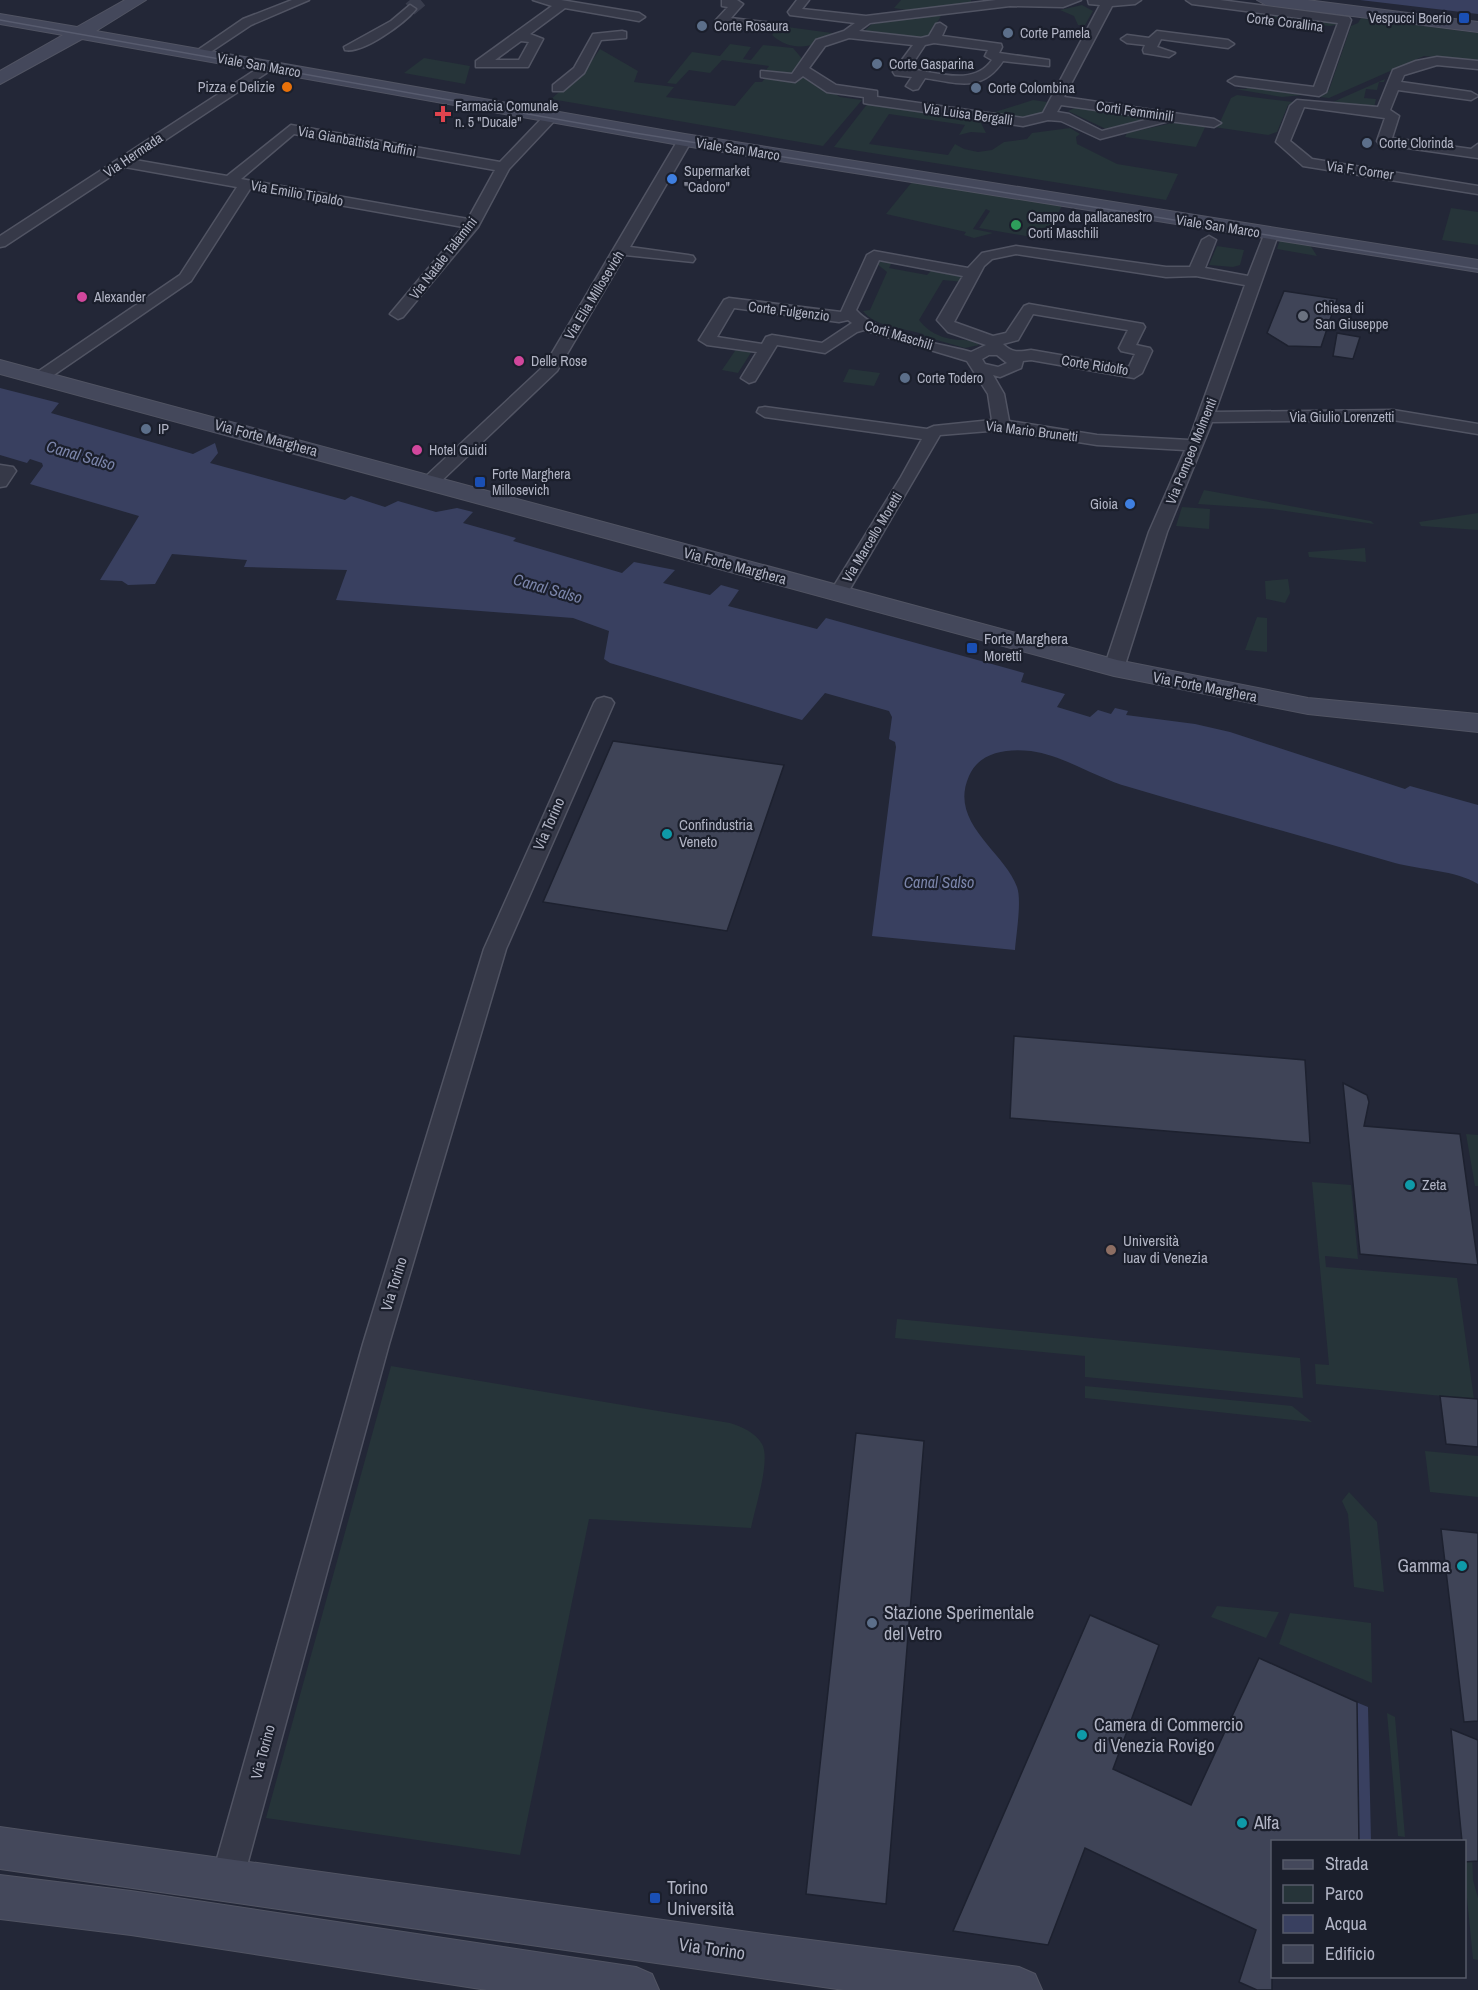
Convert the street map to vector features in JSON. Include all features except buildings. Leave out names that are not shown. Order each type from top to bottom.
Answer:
[{"type":"street","points":[[0,79],[137,0]]},
{"type":"street","points":[[198,54],[247,22],[303,0]]},
{"type":"street","points":[[539,0],[639,17]]},
{"type":"street","points":[[558,87],[579,70],[597,37],[622,35],[645,10],[644,0]]},
{"type":"street","points":[[803,0],[794,12],[866,21],[1008,1],[1063,3],[1076,0]]},
{"type":"street","points":[[884,18],[895,0]]},
{"type":"street","points":[[1089,0],[1107,3],[1135,0]]},
{"type":"street","name":"Corte Corallina","points":[[1192,0],[1244,7],[1240,17],[1343,24],[1319,92],[1235,81]]},
{"type":"street","points":[[1266,0],[1478,27]]},
{"type":"street","points":[[724,1],[737,4],[722,20],[773,27]]},
{"type":"street","points":[[519,37],[558,2]]},
{"type":"street","points":[[1107,3],[1048,116],[1064,117],[1100,135],[1176,117]]},
{"type":"street","points":[[848,34],[927,41],[996,47],[990,73],[969,81],[900,72],[927,41],[950,8]]},
{"type":"street","points":[[350,47],[395,24],[410,9]]},
{"type":"street","name":"Viale San Marco","points":[[0,19],[685,140],[1478,267]]},
{"type":"street","points":[[766,74],[795,78],[820,44],[848,34],[866,21]]},
{"type":"street","points":[[1169,53],[1149,51],[1157,34],[1228,44]]},
{"type":"street","points":[[1127,39],[1153,42]]},
{"type":"street","points":[[995,56],[1044,63]]},
{"type":"street","points":[[1478,65],[1424,61],[1398,73],[1383,112],[1392,116],[1384,141],[1477,154],[1478,148]]},
{"type":"street","name":"Via Hermada","points":[[0,243],[266,67]]},
{"type":"street","name":"Via Luisa Bergalli","points":[[802,69],[832,89],[872,94],[869,100],[1023,122],[1048,116]]},
{"type":"street","points":[[907,95],[921,74]]},
{"type":"street","points":[[1393,85],[1471,96]]},
{"type":"street","name":"Corti Femminili","points":[[1056,100],[1214,123]]},
{"type":"street","name":"Via F. Corner","points":[[1383,112],[1302,103],[1297,106],[1283,142],[1308,163],[1478,190]]},
{"type":"street","name":"Via Natale Talamini","points":[[398,314],[473,224],[503,167],[551,117]]},
{"type":"street","name":"Via Gianbattista Ruffini","points":[[238,183],[291,129],[503,167]]},
{"type":"street","name":"Via Elia Millosevich","points":[[430,482],[551,368],[685,140]]},
{"type":"street","name":"Via Emilio Tipaldo","points":[[122,162],[473,224]]},
{"type":"street","points":[[39,378],[186,278],[238,183]]},
{"type":"street","name":"Via Pompeo Molmenti","points":[[1114,668],[1158,532],[1195,444],[1271,235]]},
{"type":"street","points":[[1196,272],[1209,240]]},
{"type":"street","points":[[620,250],[688,259]]},
{"type":"street","name":"Corti Maschili","points":[[973,273],[874,255],[848,311],[849,315],[863,326],[976,363],[992,372],[1013,363],[997,345],[945,324],[945,320],[973,273],[978,263],[987,256],[1016,250],[1166,272],[1196,272],[1254,282]]},
{"type":"street","name":"Corte Fulgenzio","points":[[769,344],[707,340],[729,303],[839,317],[849,315]]},
{"type":"street","name":"Corte Ridolfo","points":[[997,345],[1012,337],[1029,309],[1137,327],[1127,348],[1144,351],[1134,373],[1031,355],[1013,363]]},
{"type":"street","points":[[749,378],[769,344],[825,348],[852,328],[863,326]]},
{"type":"street","points":[[997,345],[979,352],[976,363],[996,394],[1001,425]]},
{"type":"street","points":[[996,394],[1013,363]]},
{"type":"street","name":"Via Forte Marghera","points":[[0,367],[1114,668],[1308,706],[1478,723]]},
{"type":"street","name":"Via Mario Brunetti","points":[[765,412],[932,435],[934,431],[980,424],[1001,425],[1096,440],[1195,444]]},
{"type":"street","name":"Via Giulio Lorenzetti","points":[[1205,417],[1393,415],[1478,429]]},
{"type":"street","name":"Via Marcello Moretti","points":[[837,594],[932,435]]},
{"type":"street","points":[[0,470],[8,471],[0,482]]},
{"type":"street","name":"Via Torino","points":[[227,1880],[376,1344],[495,949],[604,704]]},
{"type":"street","name":"Via Torino","points":[[0,1848],[749,1955],[1019,1990]]},
{"type":"street","points":[[0,1897],[131,1912],[636,1990]]},
{"type":"green space","points":[[901,0],[971,0],[971,3],[906,10],[894,8]]},
{"type":"green space","points":[[1082,5],[1093,11],[1085,25],[1078,25],[1074,16],[1060,10]]},
{"type":"green space","points":[[1252,11],[1337,21],[1336,25],[1329,26],[1250,16]]},
{"type":"green space","points":[[938,14],[941,16],[929,36],[916,39],[862,33],[872,24]]},
{"type":"green space","points":[[1361,18],[1478,33],[1478,62],[1424,56],[1329,98],[1304,95],[1282,97],[1235,89],[1246,89],[1249,85],[1325,92],[1329,90],[1351,26],[1358,23]]},
{"type":"green space","points":[[780,26],[839,34],[822,42],[805,46],[789,45],[772,35]]},
{"type":"green space","points":[[730,44],[751,47],[743,59],[751,60],[763,45],[793,48],[804,61],[795,74],[766,70],[769,66],[722,60],[710,73],[689,70],[676,84],[667,83],[692,52],[720,56]]},
{"type":"green space","points":[[600,49],[638,71],[634,82],[674,87],[666,97],[735,106],[755,82],[762,82],[767,76],[798,79],[803,72],[840,97],[862,100],[823,146],[551,99],[586,69]]},
{"type":"green space","points":[[424,58],[470,66],[465,84],[404,73]]},
{"type":"green space","points":[[1385,79],[1384,82],[1379,82],[1377,90],[1366,89],[1364,98],[1376,99],[1374,108],[1333,102]]},
{"type":"green space","points":[[1237,95],[1293,102],[1288,105],[1277,132],[1268,135],[1214,127],[1220,122],[1231,98]]},
{"type":"green space","points":[[1033,100],[1047,102],[1042,114],[1021,119],[989,114]]},
{"type":"green space","points":[[868,103],[979,119],[986,133],[971,132],[959,135],[965,125],[889,114],[869,144],[948,155],[955,144],[978,152],[992,150],[1004,142],[1027,139],[1032,133],[1070,128],[1080,134],[1076,137],[1077,144],[1117,164],[1178,174],[1166,200],[834,147]]},
{"type":"green space","points":[[1077,107],[1140,116],[1149,120],[1106,129],[1068,111]]},
{"type":"green space","points":[[1186,120],[1207,123],[1196,147],[1125,137],[1127,133]]},
{"type":"green space","points":[[912,182],[1062,206],[1043,239],[979,228],[990,211],[986,209],[973,229],[993,233],[974,238],[964,235],[966,232],[886,214]]},
{"type":"green space","points":[[1451,208],[1478,212],[1478,245],[1442,240]]},
{"type":"green space","points":[[1280,240],[1310,245],[1317,256],[1277,249]]},
{"type":"green space","points":[[1217,246],[1244,250],[1240,265],[1233,267],[1209,265]]},
{"type":"green space","points":[[881,261],[892,262],[889,268],[927,275],[933,269],[966,275],[963,282],[943,280],[919,320],[937,335],[958,340],[974,340],[979,345],[965,348],[882,324],[868,316],[863,311],[870,310],[887,272],[877,264]]},
{"type":"green space","points":[[737,348],[752,351],[738,373],[722,370]]},
{"type":"green space","points":[[849,369],[880,373],[874,386],[843,382]]},
{"type":"green space","points":[[1204,490],[1371,521],[1374,524],[1272,509],[1198,504]]},
{"type":"green space","points":[[1182,507],[1210,509],[1209,529],[1176,526]]},
{"type":"green space","points":[[1478,513],[1478,530],[1421,526],[1419,522]]},
{"type":"green space","points":[[1365,548],[1366,562],[1309,557],[1308,552]]},
{"type":"green space","points":[[1288,579],[1290,593],[1285,603],[1266,599],[1265,581]]},
{"type":"green space","points":[[1257,617],[1267,618],[1267,652],[1245,650]]},
{"type":"green space","points":[[1466,1134],[1478,1135],[1478,1186],[1475,1186]]},
{"type":"green space","points":[[1312,1182],[1351,1185],[1358,1259],[1325,1256],[1326,1267],[1457,1278],[1474,1399],[1316,1384],[1315,1364],[1329,1365]]},
{"type":"green space","points":[[897,1319],[1300,1358],[1303,1398],[1085,1377],[1085,1356],[895,1338]]},
{"type":"green space","points":[[391,1366],[730,1423],[756,1436],[764,1451],[764,1472],[751,1528],[589,1519],[520,1855],[266,1818]]},
{"type":"green space","points":[[1085,1386],[1292,1406],[1312,1422],[1085,1398]]},
{"type":"green space","points":[[1425,1451],[1478,1456],[1478,1497],[1430,1492]]},
{"type":"green space","points":[[1349,1492],[1377,1522],[1384,1592],[1354,1587],[1348,1514],[1342,1501]]},
{"type":"green space","points":[[1217,1606],[1279,1612],[1266,1638],[1211,1617]]},
{"type":"green space","points":[[1290,1613],[1371,1623],[1372,1683],[1279,1644]]},
{"type":"green space","points":[[1387,1713],[1395,1717],[1405,1837],[1398,1836]]},
{"type":"green space","points":[[1466,1848],[1472,1851],[1473,1880],[1478,1898],[1478,1960],[1473,1959],[1466,1888]]},
{"type":"water","points":[[1360,0],[1478,0],[1478,14]]},
{"type":"water","name":"Canal Salso","points":[[0,388],[59,403],[51,413],[193,454],[215,443],[218,453],[210,463],[345,500],[351,496],[385,507],[398,501],[436,512],[457,508],[473,512],[463,523],[516,538],[513,541],[622,573],[634,562],[675,570],[663,583],[710,595],[721,585],[739,590],[728,606],[817,629],[826,618],[1024,673],[1021,682],[1065,694],[1057,707],[1090,717],[1098,710],[1111,714],[1115,708],[1128,711],[1126,715],[1195,724],[1230,732],[1405,789],[1410,786],[1478,805],[1478,884],[1459,876],[1395,863],[1129,787],[1044,754],[1013,750],[995,753],[980,762],[969,776],[964,793],[966,808],[972,822],[1017,887],[1019,909],[1015,950],[872,936],[896,747],[895,742],[889,739],[892,717],[889,711],[825,693],[802,720],[610,663],[604,659],[609,631],[573,618],[336,600],[347,570],[244,567],[247,560],[172,554],[155,584],[128,585],[122,581],[100,580],[139,516],[30,484],[43,466],[42,463],[30,459],[27,463],[0,455]]},
{"type":"water","points":[[1334,1693],[1368,1707],[1371,1840],[1359,1840],[1356,1731]]},
{"type":"tunnel","points":[[410,9],[421,0]]},
{"type":"tram line","points":[[0,20],[635,133],[1478,269]]},
{"type":"place","name":"Vespucci Boerio","points":[[1464,18]]},
{"type":"place","name":"Corte Rosaura","points":[[702,26]]},
{"type":"place","name":"Corte Pamela","points":[[1008,33]]},
{"type":"place","name":"Corte Gasparina","points":[[877,64]]},
{"type":"place","name":"Pizza e Delizie","points":[[287,87]]},
{"type":"place","name":"Corte Colombina","points":[[976,88]]},
{"type":"place","name":"Farmacia Comunale n. 5 \"Ducale\"","points":[[443,114]]},
{"type":"place","name":"Corte Clorinda","points":[[1367,143]]},
{"type":"place","name":"Supermarket \"Cadoro\"","points":[[672,179]]},
{"type":"place","name":"Campo da pallacanestro Corti Maschili","points":[[1016,225]]},
{"type":"place","name":"Alexander","points":[[82,297]]},
{"type":"place","name":"Chiesa di San Giuseppe","points":[[1303,316]]},
{"type":"place","name":"Delle Rose","points":[[519,361]]},
{"type":"place","name":"Corte Todero","points":[[905,378]]},
{"type":"place","name":"IP","points":[[146,429]]},
{"type":"place","name":"Hotel Guidi","points":[[417,450]]},
{"type":"place","name":"Forte Marghera Millosevich","points":[[480,482]]},
{"type":"place","name":"Gioia","points":[[1130,504]]},
{"type":"place","name":"Forte Marghera Moretti","points":[[972,648]]},
{"type":"place","name":"Confindustria Veneto","points":[[667,834]]},
{"type":"place","name":"Zeta","points":[[1410,1185]]},
{"type":"place","name":"Università Iuav di Venezia","points":[[1111,1250]]},
{"type":"place","name":"Gamma","points":[[1462,1566]]},
{"type":"place","name":"Stazione Sperimentale del Vetro","points":[[872,1623]]},
{"type":"place","name":"Camera di Commercio di Venezia Rovigo","points":[[1082,1735]]},
{"type":"place","name":"Alfa","points":[[1242,1823]]},
{"type":"place","name":"Torino Università","points":[[655,1898]]}]
